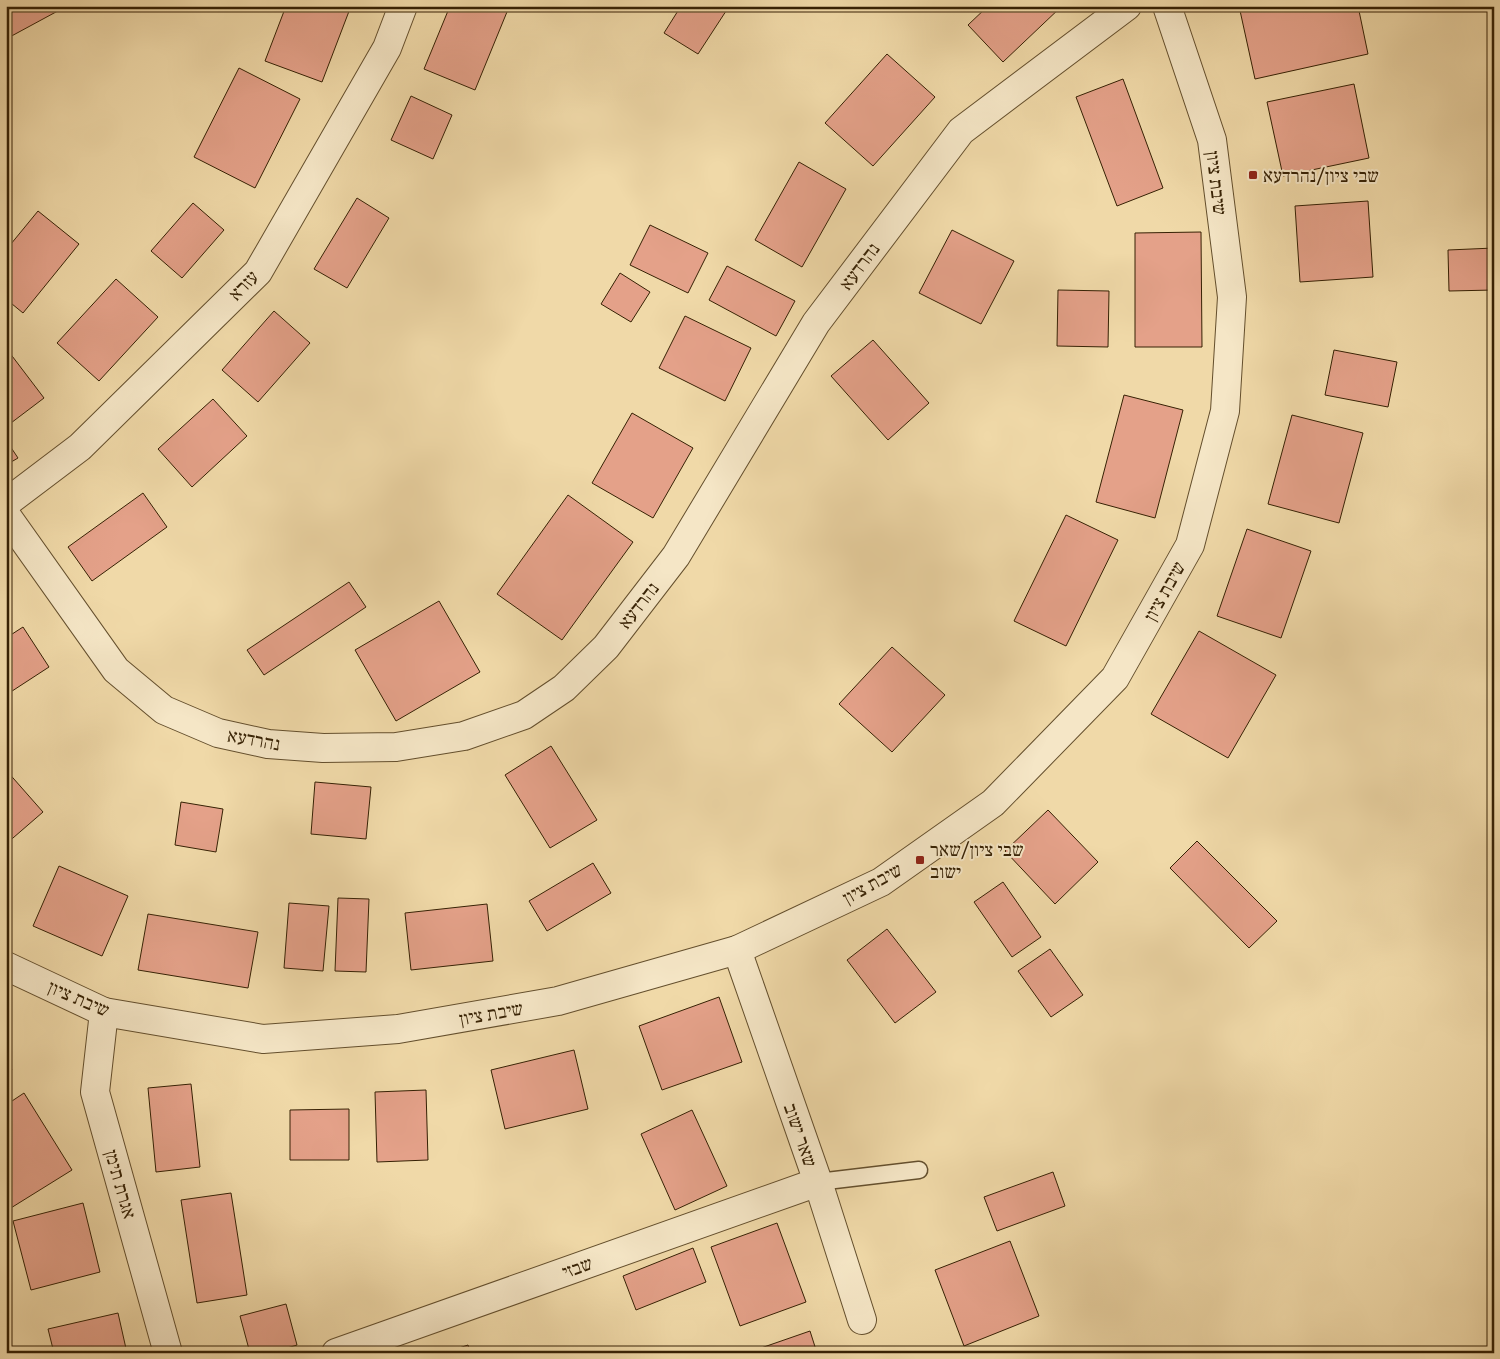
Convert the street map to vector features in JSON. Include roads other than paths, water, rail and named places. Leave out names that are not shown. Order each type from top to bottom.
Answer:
[{"type":"street","name":"עזרא","points":[[6,503],[80,447],[258,272],[387,48],[403,6]]},
{"type":"street","name":"נהרדעא","points":[[6,515],[116,670],[164,710],[218,732],[268,744],[323,748],[396,747],[464,736],[524,715],[564,688],[606,647],[676,556],[816,323],[961,131],[1127,6]]},
{"type":"street","name":"שיבת ציון","points":[[6,966],[104,1012],[263,1039],[398,1029],[558,1001],[737,950],[881,882],[993,803],[1115,678],[1190,545],[1225,411],[1232,297],[1212,140],[1166,6]]},
{"type":"street","name":"שאר ישוב","points":[[737,950],[818,1182],[862,1320]]},
{"type":"street","name":"אגרת תימן","points":[[104,1012],[95,1092],[168,1353]]},
{"type":"street","name":"שבזי","points":[[336,1353],[818,1182]]},
{"type":"lane","points":[[818,1182],[919,1170]]},
{"type":"place","name":"שבי ציון/נהרדעא","points":[[1253,175]]},
{"type":"place","name":"שבי ציון/שאר ישוב","points":[[920,860]]}]
